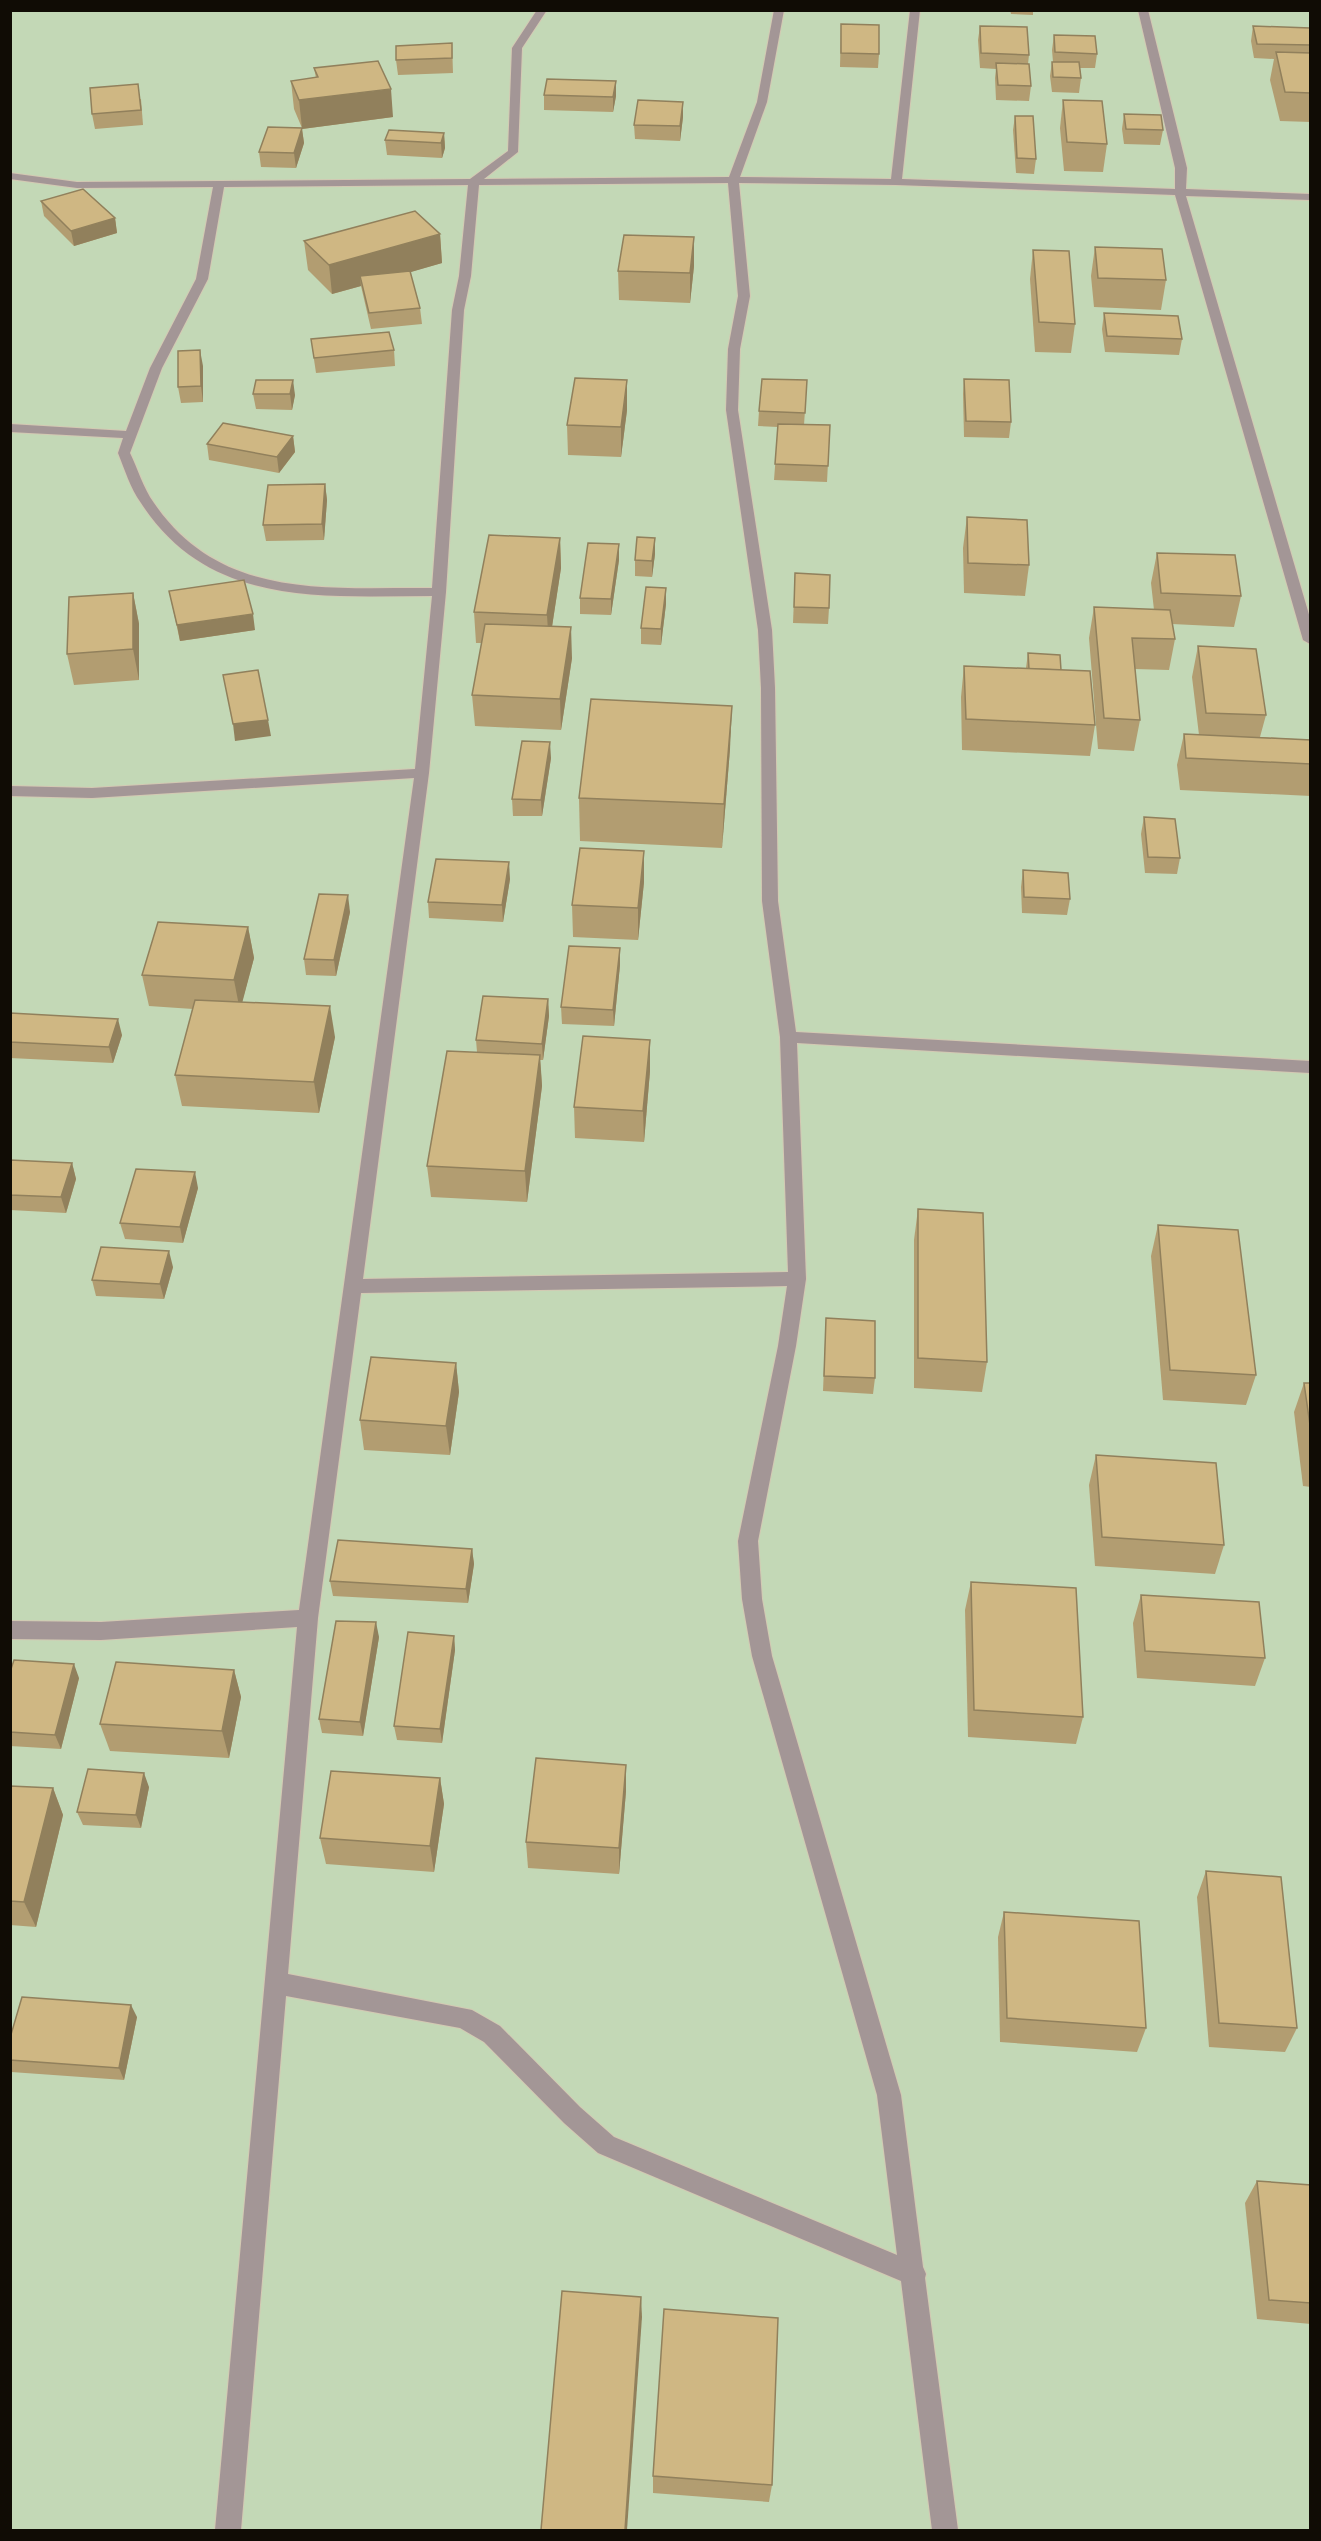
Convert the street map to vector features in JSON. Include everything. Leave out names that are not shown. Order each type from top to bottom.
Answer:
[{"type":"street","points":[[228,2530],[308,1618],[355,1286],[422,773],[439,592],[458,310],[465,276],[474,181],[513,152],[517,48],[542,10]]},
{"type":"street","points":[[779,10],[762,102],[734,180],[744,296],[734,349],[732,410],[765,630],[768,688],[770,901],[788,1037],[797,1279],[787,1346],[748,1541],[752,1599],[762,1656],[889,2095],[914,2274],[945,2530]]},
{"type":"street","points":[[896,182],[915,10]]},
{"type":"street","points":[[1143,10],[1181,168],[1180,194],[1311,640]]},
{"type":"street","points":[[10,177],[77,184],[219,185],[474,181],[896,182],[1311,197]]},
{"type":"street","points":[[219,185],[202,279],[156,368],[124,453],[147,501],[181,543],[214,566],[255,582],[300,589],[439,592]]},
{"type":"street","points":[[10,428],[130,435]]},
{"type":"street","points":[[10,791],[92,793],[422,773]]},
{"type":"street","points":[[788,1037],[1311,1067]]},
{"type":"street","points":[[355,1286],[797,1279]]},
{"type":"street","points":[[10,1630],[101,1631],[308,1618]]},
{"type":"street","points":[[276,1983],[464,2018],[492,2034],[572,2115],[606,2145],[914,2274]]},
{"type":"green space","points":[[11,11],[1310,11],[1310,2530],[11,2530]]},
{"type":"building","points":[[841,24],[879,25],[879,54],[841,53]]},
{"type":"building","points":[[980,26],[1027,27],[1029,55],[981,53]]},
{"type":"building","points":[[1253,26],[1310,28],[1311,45],[1257,44]]},
{"type":"building","points":[[1054,35],[1095,36],[1097,54],[1055,52]]},
{"type":"building","points":[[452,43],[452,58],[396,60],[396,46]]},
{"type":"building","points":[[1276,52],[1311,53],[1311,93],[1285,92]]},
{"type":"building","points":[[378,61],[391,89],[299,100],[291,81],[318,77],[314,68]]},
{"type":"building","points":[[1052,62],[1079,62],[1081,78],[1053,77]]},
{"type":"building","points":[[996,63],[1029,64],[1031,86],[998,85]]},
{"type":"building","points":[[547,79],[616,81],[613,97],[544,95]]},
{"type":"building","points":[[138,84],[141,110],[92,114],[90,88]]},
{"type":"building","points":[[638,100],[683,102],[680,126],[634,125]]},
{"type":"building","points":[[1063,100],[1102,101],[1107,144],[1067,142]]},
{"type":"building","points":[[1124,114],[1161,115],[1163,130],[1126,129]]},
{"type":"building","points":[[1015,116],[1033,116],[1036,159],[1017,158]]},
{"type":"building","points":[[268,127],[302,128],[294,153],[259,152]]},
{"type":"building","points":[[389,130],[444,133],[441,143],[385,140]]},
{"type":"building","points":[[83,189],[115,218],[71,231],[41,201]]},
{"type":"building","points":[[415,211],[440,234],[329,265],[304,241]]},
{"type":"building","points":[[624,235],[694,237],[690,273],[618,271]]},
{"type":"building","points":[[1095,247],[1162,249],[1166,280],[1098,278]]},
{"type":"building","points":[[1033,250],[1069,251],[1075,324],[1039,322]]},
{"type":"building","points":[[410,271],[420,308],[369,313],[360,276]]},
{"type":"building","points":[[1104,313],[1178,316],[1182,339],[1107,336]]},
{"type":"building","points":[[389,332],[394,350],[314,358],[311,339]]},
{"type":"building","points":[[200,350],[201,386],[178,387],[178,351]]},
{"type":"building","points":[[575,378],[627,380],[621,427],[567,425]]},
{"type":"building","points":[[762,379],[807,380],[805,413],[759,411]]},
{"type":"building","points":[[964,379],[1009,380],[1011,422],[966,421]]},
{"type":"building","points":[[256,380],[293,380],[290,394],[253,394]]},
{"type":"building","points":[[223,423],[293,436],[277,457],[207,444]]},
{"type":"building","points":[[778,424],[830,425],[828,466],[775,464]]},
{"type":"building","points":[[325,484],[322,524],[263,525],[268,485]]},
{"type":"building","points":[[967,517],[1027,520],[1029,565],[968,563]]},
{"type":"building","points":[[489,535],[560,538],[547,615],[474,612]]},
{"type":"building","points":[[637,537],[655,538],[652,561],[635,560]]},
{"type":"building","points":[[588,543],[619,544],[611,599],[580,598]]},
{"type":"building","points":[[1157,553],[1235,555],[1241,596],[1161,593]]},
{"type":"building","points":[[795,573],[830,575],[829,608],[794,607]]},
{"type":"building","points":[[244,580],[253,614],[177,625],[169,591]]},
{"type":"building","points":[[646,587],[666,588],[661,629],[641,628]]},
{"type":"building","points":[[133,593],[133,649],[67,654],[69,597]]},
{"type":"building","points":[[1094,607],[1170,610],[1175,639],[1132,638],[1140,720],[1104,718]]},
{"type":"building","points":[[485,624],[571,627],[560,699],[472,695]]},
{"type":"building","points":[[1198,646],[1256,649],[1266,715],[1206,713]]},
{"type":"building","points":[[1028,653],[1060,655],[1061,670],[1029,669]]},
{"type":"building","points":[[964,666],[1090,671],[1095,725],[966,719]]},
{"type":"building","points":[[258,670],[268,720],[233,724],[223,675]]},
{"type":"building","points":[[591,699],[732,706],[724,804],[579,798]]},
{"type":"building","points":[[1184,734],[1311,740],[1311,764],[1186,758]]},
{"type":"building","points":[[522,741],[550,742],[541,800],[512,799]]},
{"type":"building","points":[[1144,817],[1175,819],[1180,858],[1148,857]]},
{"type":"building","points":[[580,848],[644,851],[638,908],[572,905]]},
{"type":"building","points":[[436,859],[509,862],[502,905],[428,902]]},
{"type":"building","points":[[1023,870],[1068,873],[1070,899],[1024,897]]},
{"type":"building","points":[[319,894],[348,895],[334,960],[304,959]]},
{"type":"building","points":[[158,922],[248,927],[234,980],[142,975]]},
{"type":"building","points":[[569,946],[620,948],[613,1010],[561,1007]]},
{"type":"building","points":[[483,996],[548,999],[542,1044],[476,1040]]},
{"type":"building","points":[[195,1000],[330,1006],[314,1082],[175,1075]]},
{"type":"building","points":[[10,1013],[118,1019],[109,1047],[10,1042]]},
{"type":"building","points":[[583,1036],[650,1040],[643,1111],[574,1107]]},
{"type":"building","points":[[447,1051],[540,1055],[525,1171],[427,1166]]},
{"type":"building","points":[[10,1160],[72,1163],[61,1197],[10,1195]]},
{"type":"building","points":[[136,1169],[195,1172],[180,1227],[120,1223]]},
{"type":"building","points":[[918,1209],[983,1213],[987,1362],[918,1358]]},
{"type":"building","points":[[1158,1225],[1238,1230],[1256,1375],[1170,1370]]},
{"type":"building","points":[[101,1247],[169,1251],[160,1284],[92,1280]]},
{"type":"building","points":[[826,1318],[875,1321],[875,1378],[824,1376]]},
{"type":"building","points":[[371,1357],[456,1363],[446,1426],[360,1420]]},
{"type":"building","points":[[1304,1383],[1311,1383],[1311,1432]]},
{"type":"building","points":[[1096,1455],[1216,1463],[1224,1545],[1102,1537]]},
{"type":"building","points":[[338,1540],[472,1549],[466,1589],[330,1581]]},
{"type":"building","points":[[971,1582],[1076,1588],[1083,1717],[974,1710]]},
{"type":"building","points":[[1141,1595],[1259,1602],[1265,1658],[1145,1651]]},
{"type":"building","points":[[336,1621],[376,1622],[360,1722],[319,1719]]},
{"type":"building","points":[[408,1632],[454,1636],[440,1729],[394,1726]]},
{"type":"building","points":[[14,1660],[74,1664],[55,1735],[10,1732],[10,1672]]},
{"type":"building","points":[[116,1662],[234,1670],[222,1731],[100,1724]]},
{"type":"building","points":[[536,1758],[626,1765],[619,1848],[526,1842]]},
{"type":"building","points":[[88,1769],[144,1773],[136,1815],[77,1812]]},
{"type":"building","points":[[331,1771],[440,1778],[430,1846],[320,1838]]},
{"type":"building","points":[[10,1786],[53,1788],[24,1902],[10,1901]]},
{"type":"building","points":[[1206,1871],[1281,1877],[1297,2028],[1219,2023]]},
{"type":"building","points":[[1004,1912],[1139,1921],[1146,2028],[1007,2018]]},
{"type":"building","points":[[22,1997],[131,2005],[119,2068],[10,2060],[10,2038]]},
{"type":"building","points":[[1257,2181],[1311,2185],[1311,2303],[1269,2300]]},
{"type":"building","points":[[562,2291],[641,2297],[625,2530],[541,2530]]},
{"type":"building","points":[[664,2309],[778,2318],[772,2485],[653,2476]]}]
